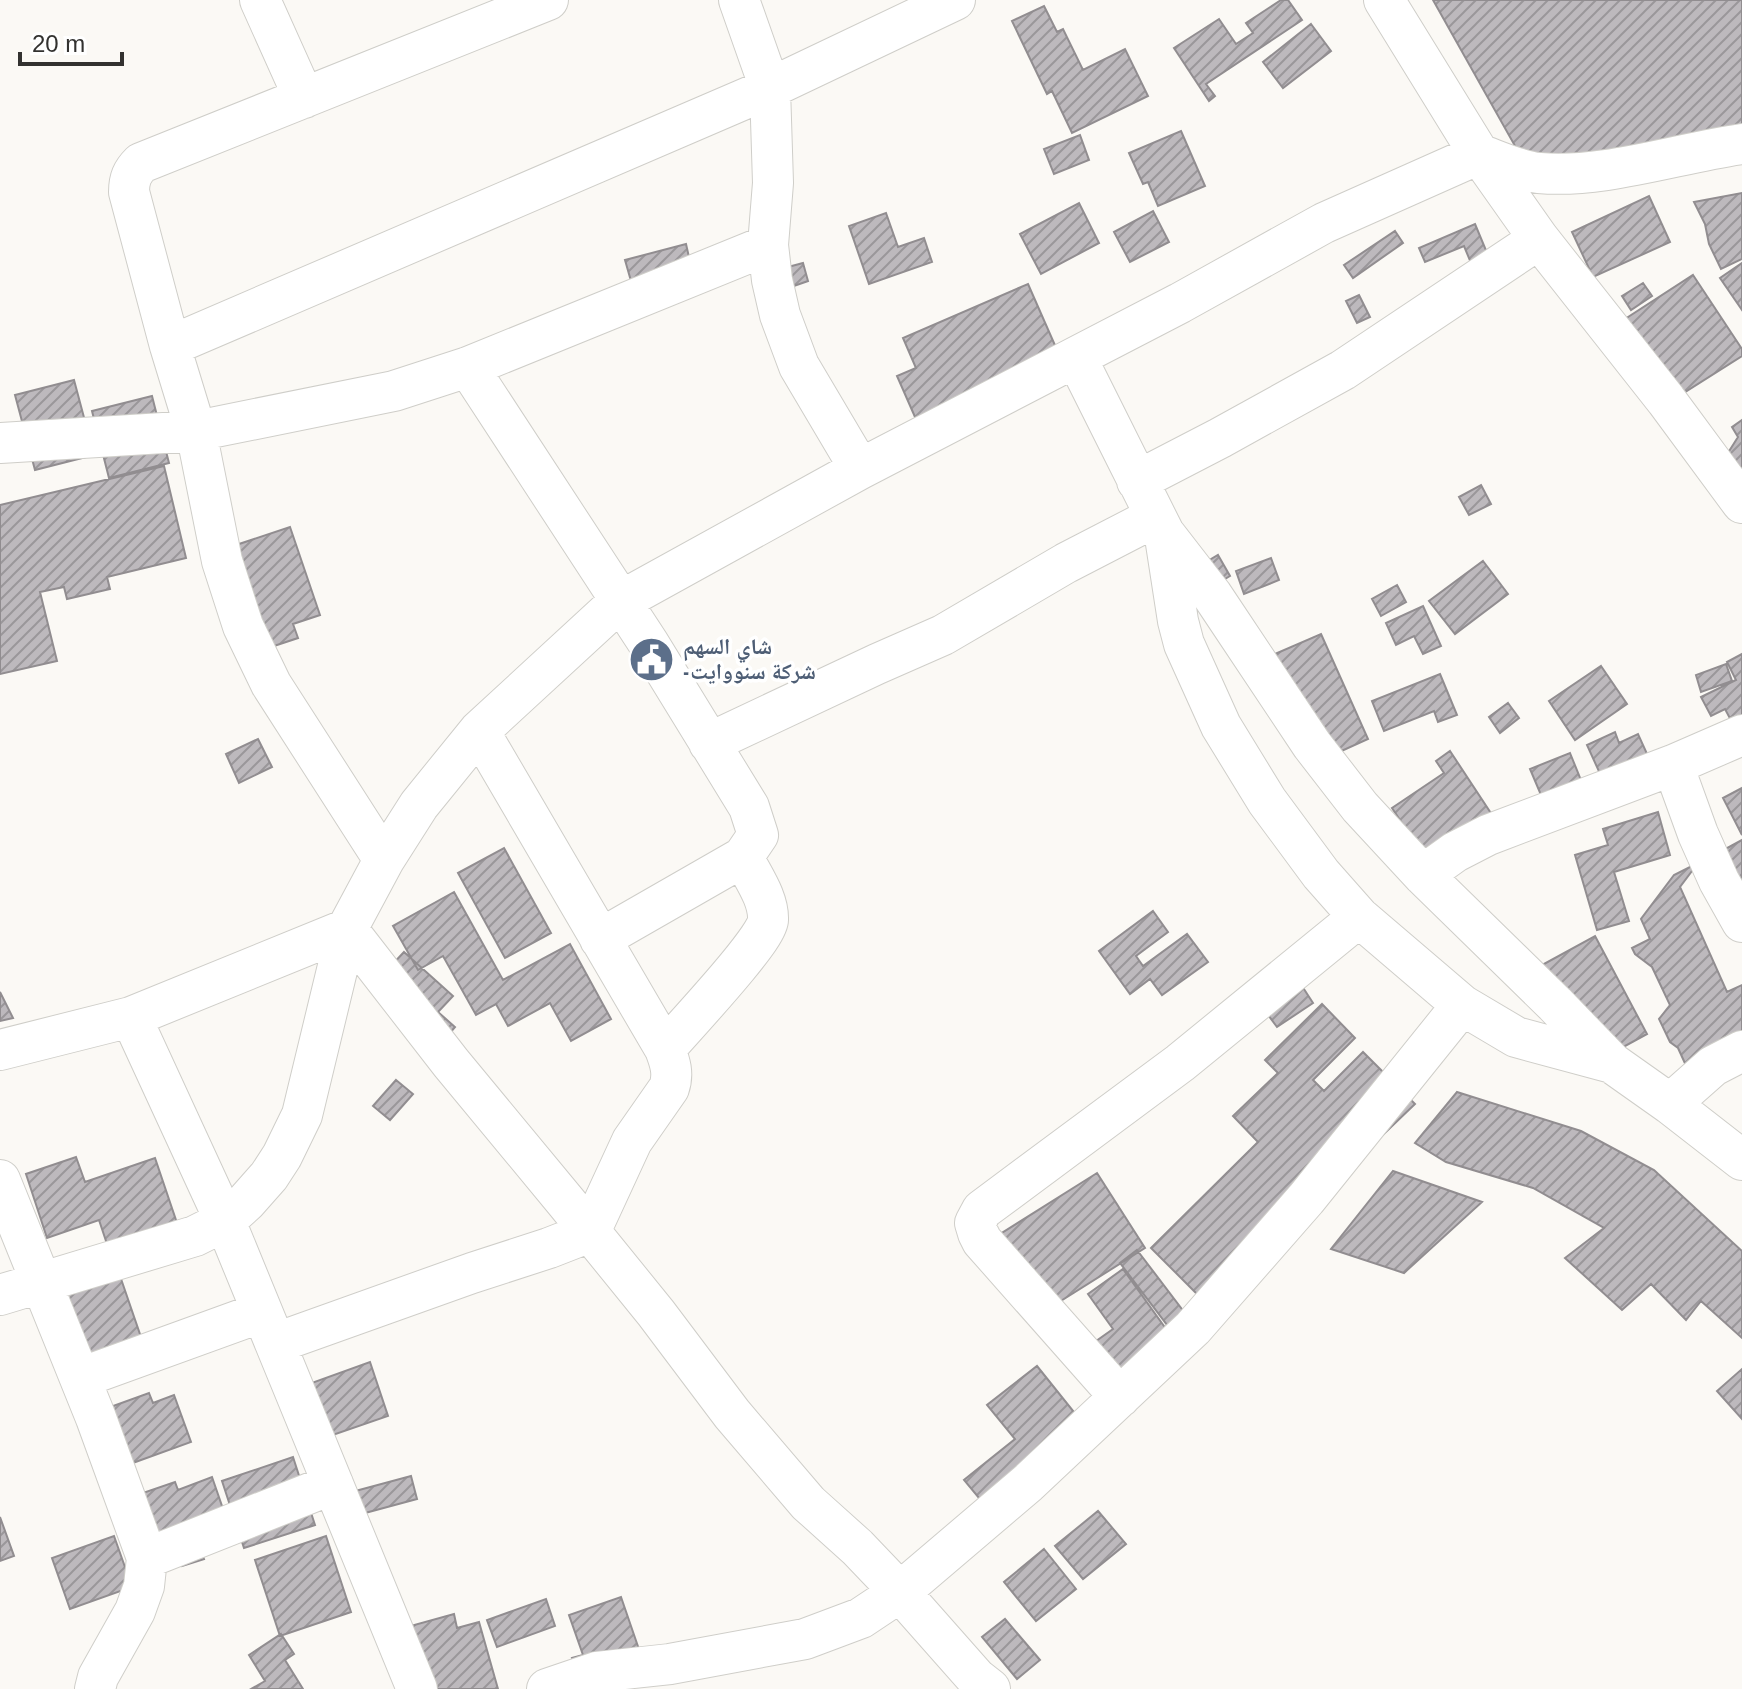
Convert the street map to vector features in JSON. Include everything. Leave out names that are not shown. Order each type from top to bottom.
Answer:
[{"type":"street","points":[[260,0],[304,98]]},
{"type":"street","points":[[384,860],[271,684],[243,626],[222,561],[196,431],[170,346],[129,192],[129,181],[134,169],[141,163],[548,0]]},
{"type":"street","points":[[739,0],[770,88],[773,183],[768,245],[780,315],[799,366],[860,469]]},
{"type":"street","points":[[170,346],[770,88],[955,0]]},
{"type":"street","points":[[1384,0],[1479,154],[1539,239],[1666,400],[1742,503]]},
{"type":"street","points":[[0,1295],[195,1236],[225,1221],[246,1202],[282,1156],[302,1115],[347,929],[384,860],[419,805],[479,731],[619,602],[860,469],[1180,303],[1324,223],[1479,154],[1537,173],[1576,173],[1742,144]]},
{"type":"street","points":[[1137,481],[1343,370],[1539,239]]},
{"type":"street","points":[[0,443],[196,431],[394,391],[468,367],[768,245]]},
{"type":"street","points":[[1076,357],[1159,525],[1212,595],[1312,745],[1360,807],[1423,875],[1612,1063],[1742,1160]]},
{"type":"street","points":[[468,367],[649,644],[749,807],[758,835],[743,857],[600,939]]},
{"type":"street","points":[[709,743],[943,635],[1066,563],[1159,525]]},
{"type":"street","points":[[1159,525],[1184,644],[1221,726],[1267,801],[1321,874],[1359,917],[1462,1005],[1516,1037],[1612,1063]]},
{"type":"street","points":[[80,1378],[472,1273],[590,1232],[632,1141],[669,1088],[672,1072],[665,1049],[479,731]]},
{"type":"street","points":[[1423,875],[1455,852],[1488,835],[1673,765],[1742,735]]},
{"type":"street","points":[[1673,765],[1698,834],[1742,922]]},
{"type":"street","points":[[665,1049],[761,938],[769,922],[766,903],[743,857]]},
{"type":"street","points":[[1120,1397],[982,1241],[975,1223],[978,1215],[1180,1063],[1359,917]]},
{"type":"street","points":[[0,1050],[131,1017],[347,929]]},
{"type":"street","points":[[347,929],[451,1063],[656,1313],[732,1414],[808,1503],[857,1547],[976,1678],[990,1689]]},
{"type":"street","points":[[547,1689],[597,1672],[670,1664],[805,1639],[861,1618],[900,1592],[1028,1483],[1193,1328],[1306,1199],[1462,1005]]},
{"type":"street","points":[[131,1017],[225,1221],[417,1689]]},
{"type":"street","points":[[1670,1104],[1713,1066],[1742,1051]]},
{"type":"street","points":[[0,1180],[80,1378],[147,1558],[144,1586],[135,1611],[98,1677],[95,1689]]},
{"type":"street","points":[[147,1558],[333,1484]]},
{"type":"building","points":[[1281,0],[1288,0],[1302,20],[1206,84],[1215,96],[1209,101],[1174,48],[1219,19],[1236,44],[1253,33],[1246,23]]},
{"type":"building","points":[[1433,0],[1742,0],[1742,136],[1528,169]]},
{"type":"building","points":[[1044,6],[1057,32],[1063,29],[1083,70],[1125,49],[1148,96],[1072,133],[1052,91],[1047,94],[1012,21]]},
{"type":"building","points":[[1311,24],[1331,51],[1283,88],[1263,62]]},
{"type":"building","points":[[1181,131],[1205,186],[1158,206],[1148,182],[1143,184],[1129,153]]},
{"type":"building","points":[[1080,135],[1089,160],[1054,174],[1044,149]]},
{"type":"building","points":[[1742,193],[1742,259],[1721,269],[1694,202]]},
{"type":"building","points":[[1649,196],[1670,242],[1593,277],[1572,232]]},
{"type":"building","points":[[1079,203],[1099,243],[1041,274],[1020,234]]},
{"type":"building","points":[[1153,211],[1169,242],[1130,262],[1114,232]]},
{"type":"building","points":[[886,213],[898,247],[924,238],[932,262],[869,284],[849,226]]},
{"type":"building","points":[[1475,224],[1495,272],[1478,280],[1464,246],[1425,262],[1419,248]]},
{"type":"building","points":[[1395,231],[1403,243],[1353,278],[1344,265]]},
{"type":"building","points":[[686,244],[691,266],[631,281],[625,260]]},
{"type":"building","points":[[803,263],[808,281],[794,286],[788,267]]},
{"type":"building","points":[[1742,263],[1742,310],[1720,278]]},
{"type":"building","points":[[1693,275],[1742,349],[1742,356],[1674,399],[1625,319]]},
{"type":"building","points":[[1643,283],[1652,296],[1631,310],[1622,296]]},
{"type":"building","points":[[1028,284],[1065,368],[926,442],[897,376],[916,368],[903,338]]},
{"type":"building","points":[[1359,295],[1370,317],[1357,323],[1346,301]]},
{"type":"building","points":[[74,380],[94,455],[35,470],[15,395]]},
{"type":"building","points":[[152,396],[169,463],[109,478],[92,411]]},
{"type":"building","points":[[1742,420],[1742,516],[1714,475],[1738,437],[1732,427]]},
{"type":"building","points":[[164,466],[186,558],[107,577],[110,589],[67,599],[64,587],[40,592],[57,661],[0,674],[0,505]]},
{"type":"building","points":[[1481,485],[1491,504],[1469,515],[1459,497]]},
{"type":"building","points":[[290,527],[320,615],[293,624],[298,638],[256,652],[221,550]]},
{"type":"building","points":[[1218,555],[1230,576],[1213,586],[1201,565]]},
{"type":"building","points":[[1271,558],[1279,580],[1244,594],[1236,571]]},
{"type":"building","points":[[1483,561],[1508,594],[1455,634],[1429,601]]},
{"type":"building","points":[[1397,585],[1406,602],[1381,616],[1372,599]]},
{"type":"building","points":[[1423,606],[1441,646],[1423,654],[1414,636],[1396,645],[1386,623]]},
{"type":"building","points":[[1321,634],[1368,739],[1315,763],[1268,657]]},
{"type":"building","points":[[1742,654],[1742,741],[1725,709],[1711,716],[1701,697],[1736,680],[1727,662]]},
{"type":"building","points":[[1726,664],[1732,681],[1701,692],[1696,675]]},
{"type":"building","points":[[1601,666],[1627,704],[1575,740],[1549,701]]},
{"type":"building","points":[[1440,674],[1457,715],[1438,722],[1434,711],[1384,731],[1372,701]]},
{"type":"building","points":[[1508,703],[1519,718],[1500,733],[1489,717]]},
{"type":"building","points":[[1615,732],[1619,743],[1638,734],[1648,756],[1602,778],[1587,745]]},
{"type":"building","points":[[258,739],[272,767],[239,783],[226,754]]},
{"type":"building","points":[[1450,751],[1504,833],[1438,877],[1392,808],[1444,773],[1436,761]]},
{"type":"building","points":[[1570,753],[1591,805],[1552,821],[1530,769]]},
{"type":"building","points":[[1742,788],[1742,835],[1723,798]]},
{"type":"building","points":[[1658,812],[1670,855],[1614,872],[1629,921],[1597,930],[1575,855],[1608,845],[1603,829]]},
{"type":"building","points":[[1742,840],[1742,888],[1707,859]]},
{"type":"building","points":[[504,848],[551,933],[505,958],[458,873]]},
{"type":"building","points":[[1698,863],[1680,887],[1727,992],[1742,985],[1742,1041],[1694,1083],[1678,1048],[1670,1042],[1659,1019],[1670,1005],[1652,967],[1632,948],[1650,939],[1641,919],[1674,875]]},
{"type":"building","points":[[454,892],[503,980],[570,944],[611,1019],[571,1041],[550,1003],[508,1026],[496,1004],[476,1015],[443,956],[418,970],[393,926]]},
{"type":"building","points":[[1153,911],[1168,932],[1136,956],[1143,966],[1187,934],[1208,962],[1162,995],[1150,979],[1130,994],[1099,951]]},
{"type":"building","points":[[1595,936],[1647,1034],[1585,1068],[1533,970]]},
{"type":"building","points":[[404,952],[453,996],[438,1012],[455,1027],[443,1041],[376,982]]},
{"type":"building","points":[[1300,983],[1313,1003],[1277,1027],[1263,1008]]},
{"type":"building","points":[[0,992],[13,1018],[0,1021]]},
{"type":"building","points":[[1322,1004],[1355,1038],[1313,1080],[1324,1091],[1363,1052],[1415,1104],[1207,1304],[1151,1248],[1258,1142],[1233,1116],[1278,1073],[1265,1060]]},
{"type":"building","points":[[396,1080],[413,1094],[390,1120],[373,1106]]},
{"type":"building","points":[[1457,1092],[1581,1131],[1654,1170],[1742,1251],[1742,1338],[1701,1301],[1686,1320],[1651,1284],[1622,1310],[1565,1258],[1604,1228],[1533,1188],[1446,1162],[1415,1143]]},
{"type":"building","points":[[76,1157],[85,1182],[155,1158],[179,1229],[110,1253],[99,1220],[47,1238],[26,1174]]},
{"type":"building","points":[[1393,1171],[1482,1202],[1404,1273],[1331,1249]]},
{"type":"building","points":[[1097,1173],[1145,1248],[1029,1321],[981,1246]]},
{"type":"building","points":[[1137,1250],[1194,1325],[1177,1338],[1120,1263]]},
{"type":"building","points":[[1123,1269],[1184,1354],[1110,1406],[1075,1356],[1113,1329],[1088,1294]]},
{"type":"building","points":[[119,1273],[143,1343],[64,1370],[40,1301]]},
{"type":"building","points":[[370,1362],[388,1416],[324,1438],[306,1385]]},
{"type":"building","points":[[1037,1366],[1094,1437],[994,1516],[964,1480],[1015,1439],[987,1405]]},
{"type":"building","points":[[1742,1369],[1742,1419],[1717,1391]]},
{"type":"building","points":[[149,1393],[153,1403],[174,1395],[191,1442],[130,1464],[91,1414]]},
{"type":"building","points":[[293,1457],[315,1525],[244,1548],[222,1481]]},
{"type":"building","points":[[411,1476],[417,1499],[354,1516],[348,1493]]},
{"type":"building","points":[[212,1477],[231,1532],[198,1543],[204,1559],[182,1566],[175,1546],[151,1555],[131,1497],[175,1482],[178,1490]]},
{"type":"building","points":[[1098,1511],[1126,1544],[1083,1579],[1055,1546]]},
{"type":"building","points":[[0,1517],[14,1556],[0,1561]]},
{"type":"building","points":[[114,1536],[132,1587],[70,1609],[52,1558]]},
{"type":"building","points":[[326,1536],[351,1612],[280,1636],[255,1560]]},
{"type":"building","points":[[1044,1549],[1076,1589],[1036,1621],[1004,1582]]},
{"type":"building","points":[[621,1597],[643,1661],[580,1682],[572,1658],[583,1655],[569,1615]]},
{"type":"building","points":[[546,1599],[555,1626],[497,1647],[487,1620]]},
{"type":"building","points":[[454,1614],[457,1628],[479,1622],[498,1689],[432,1689],[396,1630]]},
{"type":"building","points":[[1005,1619],[1040,1660],[1017,1679],[982,1637]]},
{"type":"building","points":[[281,1634],[294,1654],[285,1660],[303,1689],[251,1689],[265,1681],[249,1655]]},
{"type":"place","name":"شاي السهم -شركة سنووايت","points":[[652,659]]}]
